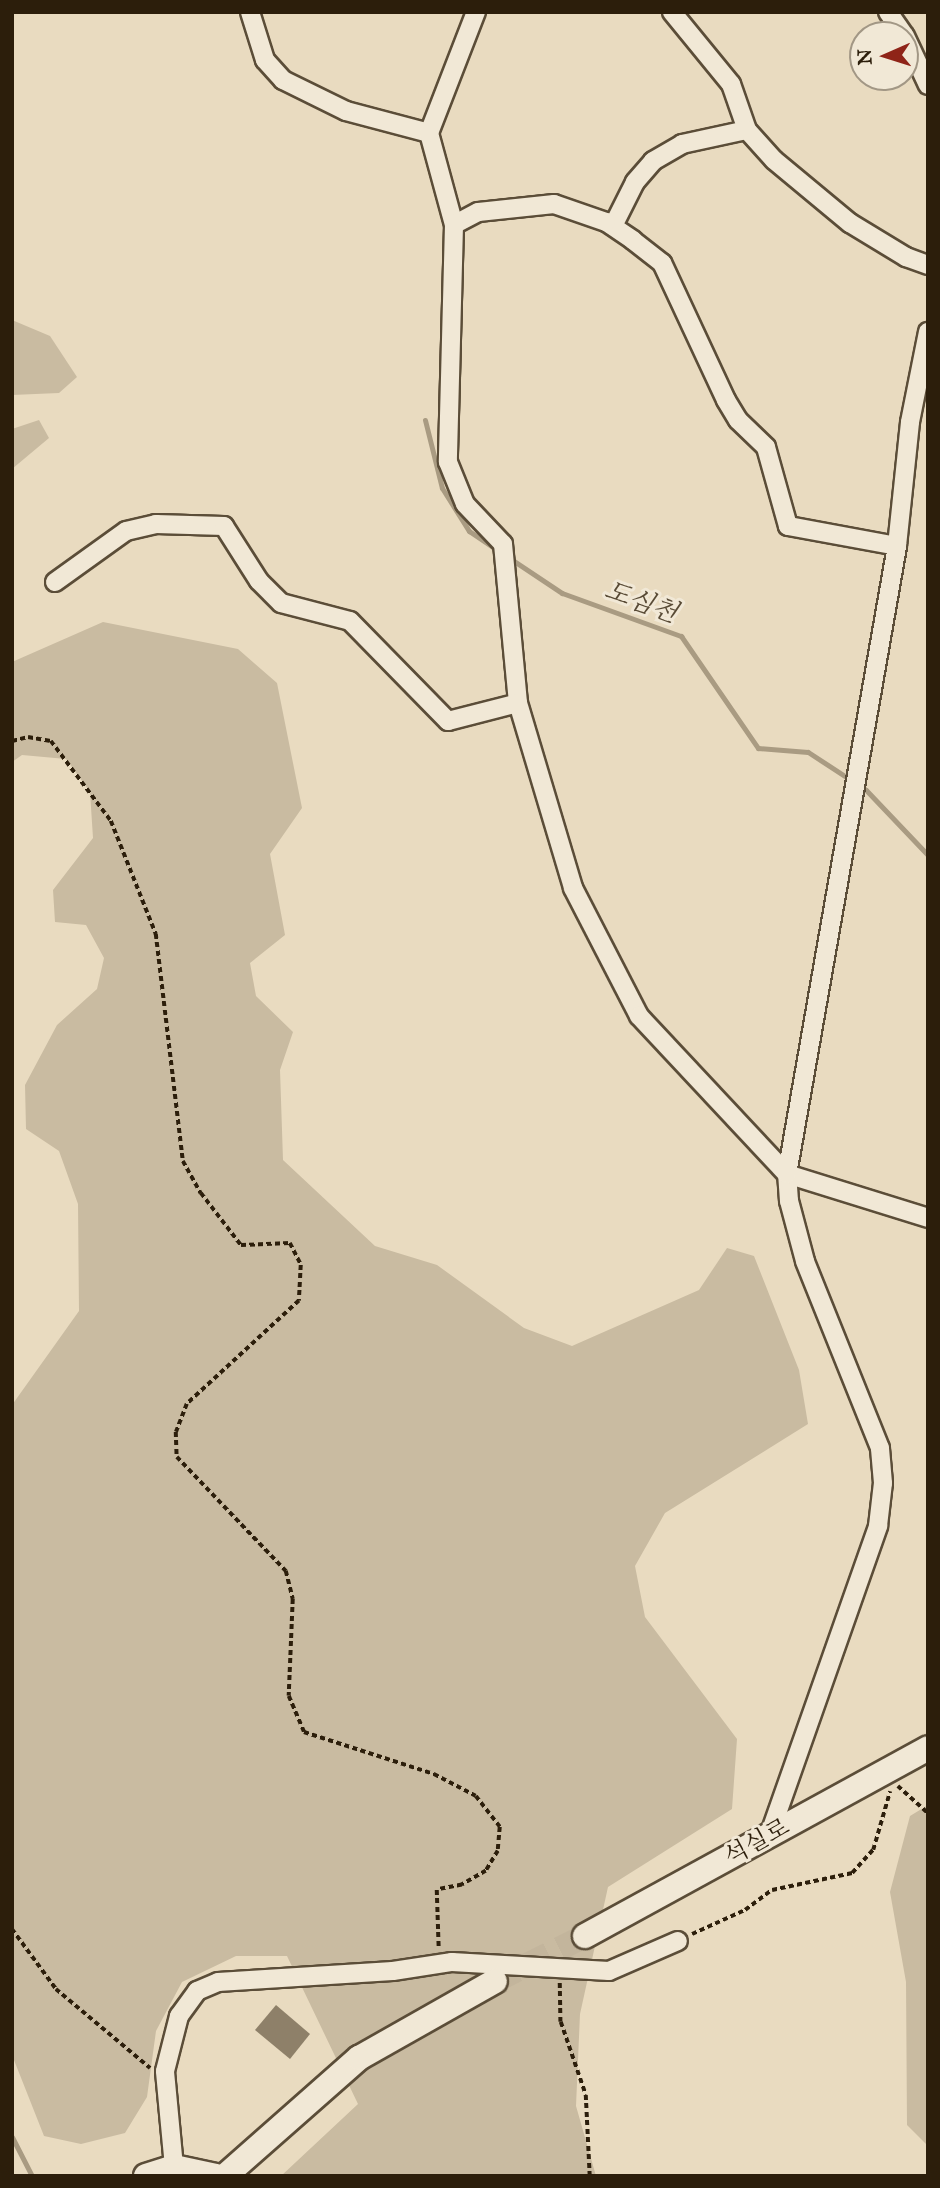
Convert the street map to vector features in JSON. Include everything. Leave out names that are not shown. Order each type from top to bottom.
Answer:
[{"type":"street","points":[[250,12],[265,61],[283,80],[346,111],[429,133]]},
{"type":"street","points":[[476,12],[429,133],[454,225],[448,462],[465,504],[503,544],[504,578],[518,703],[573,888],[639,1016],[787,1174],[928,1218]]},
{"type":"street","points":[[672,12],[731,84],[747,130],[774,160],[850,223],[906,257],[928,265]]},
{"type":"street","points":[[613,226],[635,182],[653,161],[682,144],[747,130]]},
{"type":"street","points":[[454,225],[478,212],[554,204],[613,226],[662,263],[726,400],[738,420],[766,447],[788,526],[897,546]]},
{"type":"street","points":[[769,1836],[878,1526],[883,1483],[880,1448],[805,1261],[789,1201],[787,1174],[897,546],[910,422],[928,332]]},
{"type":"street","points":[[55,582],[126,531],[156,524],[224,526],[259,581],[281,603],[350,621],[448,721],[518,703]]},
{"type":"street","name":"석실로","points":[[586,1936],[928,1748]]},
{"type":"street","points":[[174,2167],[165,2078],[180,2016],[197,1991],[218,1982],[393,1971],[440,1964],[609,1970],[678,1941]]},
{"type":"street","points":[[225,2176],[359,2059],[495,1982]]},
{"type":"street","points":[[146,2176],[174,2167],[216,2176]]},
{"type":"path","points":[[12,741],[28,737],[51,741],[111,821],[156,934],[183,1161],[242,1245],[290,1243],[301,1265],[299,1301],[187,1404],[176,1432],[177,1457],[286,1571],[293,1600],[289,1696],[304,1732],[434,1774],[476,1796],[500,1827],[498,1851],[486,1871],[462,1885],[437,1890],[440,1964]]},
{"type":"path","points":[[12,1288],[12,1352]]},
{"type":"path","points":[[884,1773],[928,1813]]},
{"type":"path","points":[[678,1941],[745,1910],[772,1890],[852,1872],[873,1850],[890,1794],[884,1773]]},
{"type":"path","points":[[12,1928],[56,1989],[121,2047],[165,2078]]},
{"type":"path","points":[[559,1967],[561,2022],[586,2095],[590,2176]]},
{"type":"shaded area","points":[[12,320],[50,336],[77,377],[59,393],[12,395]]},
{"type":"shaded area","points":[[39,420],[49,438],[12,469],[12,429]]},
{"type":"shaded area","points":[[103,622],[238,649],[277,683],[302,808],[270,854],[285,935],[250,963],[256,996],[293,1032],[280,1070],[283,1160],[375,1246],[437,1265],[524,1328],[572,1346],[699,1290],[727,1248],[754,1256],[799,1370],[808,1424],[665,1513],[635,1566],[645,1617],[737,1739],[732,1809],[608,1887],[580,2014],[576,2106],[596,2176],[281,2176],[358,2104],[287,1956],[236,1956],[182,1982],[156,2031],[147,2097],[125,2133],[81,2144],[44,2136],[12,2055],[12,1405],[79,1311],[78,1204],[59,1151],[26,1129],[25,1085],[57,1025],[97,989],[104,958],[86,925],[55,922],[53,890],[93,838],[90,792],[66,759],[22,755],[12,762],[12,662]]},
{"type":"shaded area","points":[[928,1805],[928,2146],[907,2125],[906,1982],[890,1892],[910,1816]]},
{"type":"building","points":[[276,2005],[310,2034],[290,2059],[255,2030]]},
{"type":"waterway","name":"도심천","points":[[425,420],[442,488],[469,531],[500,552]]},
{"type":"waterway","name":"도심천","points":[[508,557],[562,593],[681,636],[758,748],[808,752],[866,790],[928,855]]},
{"type":"waterway","points":[[12,2137],[32,2176]]},
{"type":"tunnel","points":[[495,1981],[585,1936]]}]
